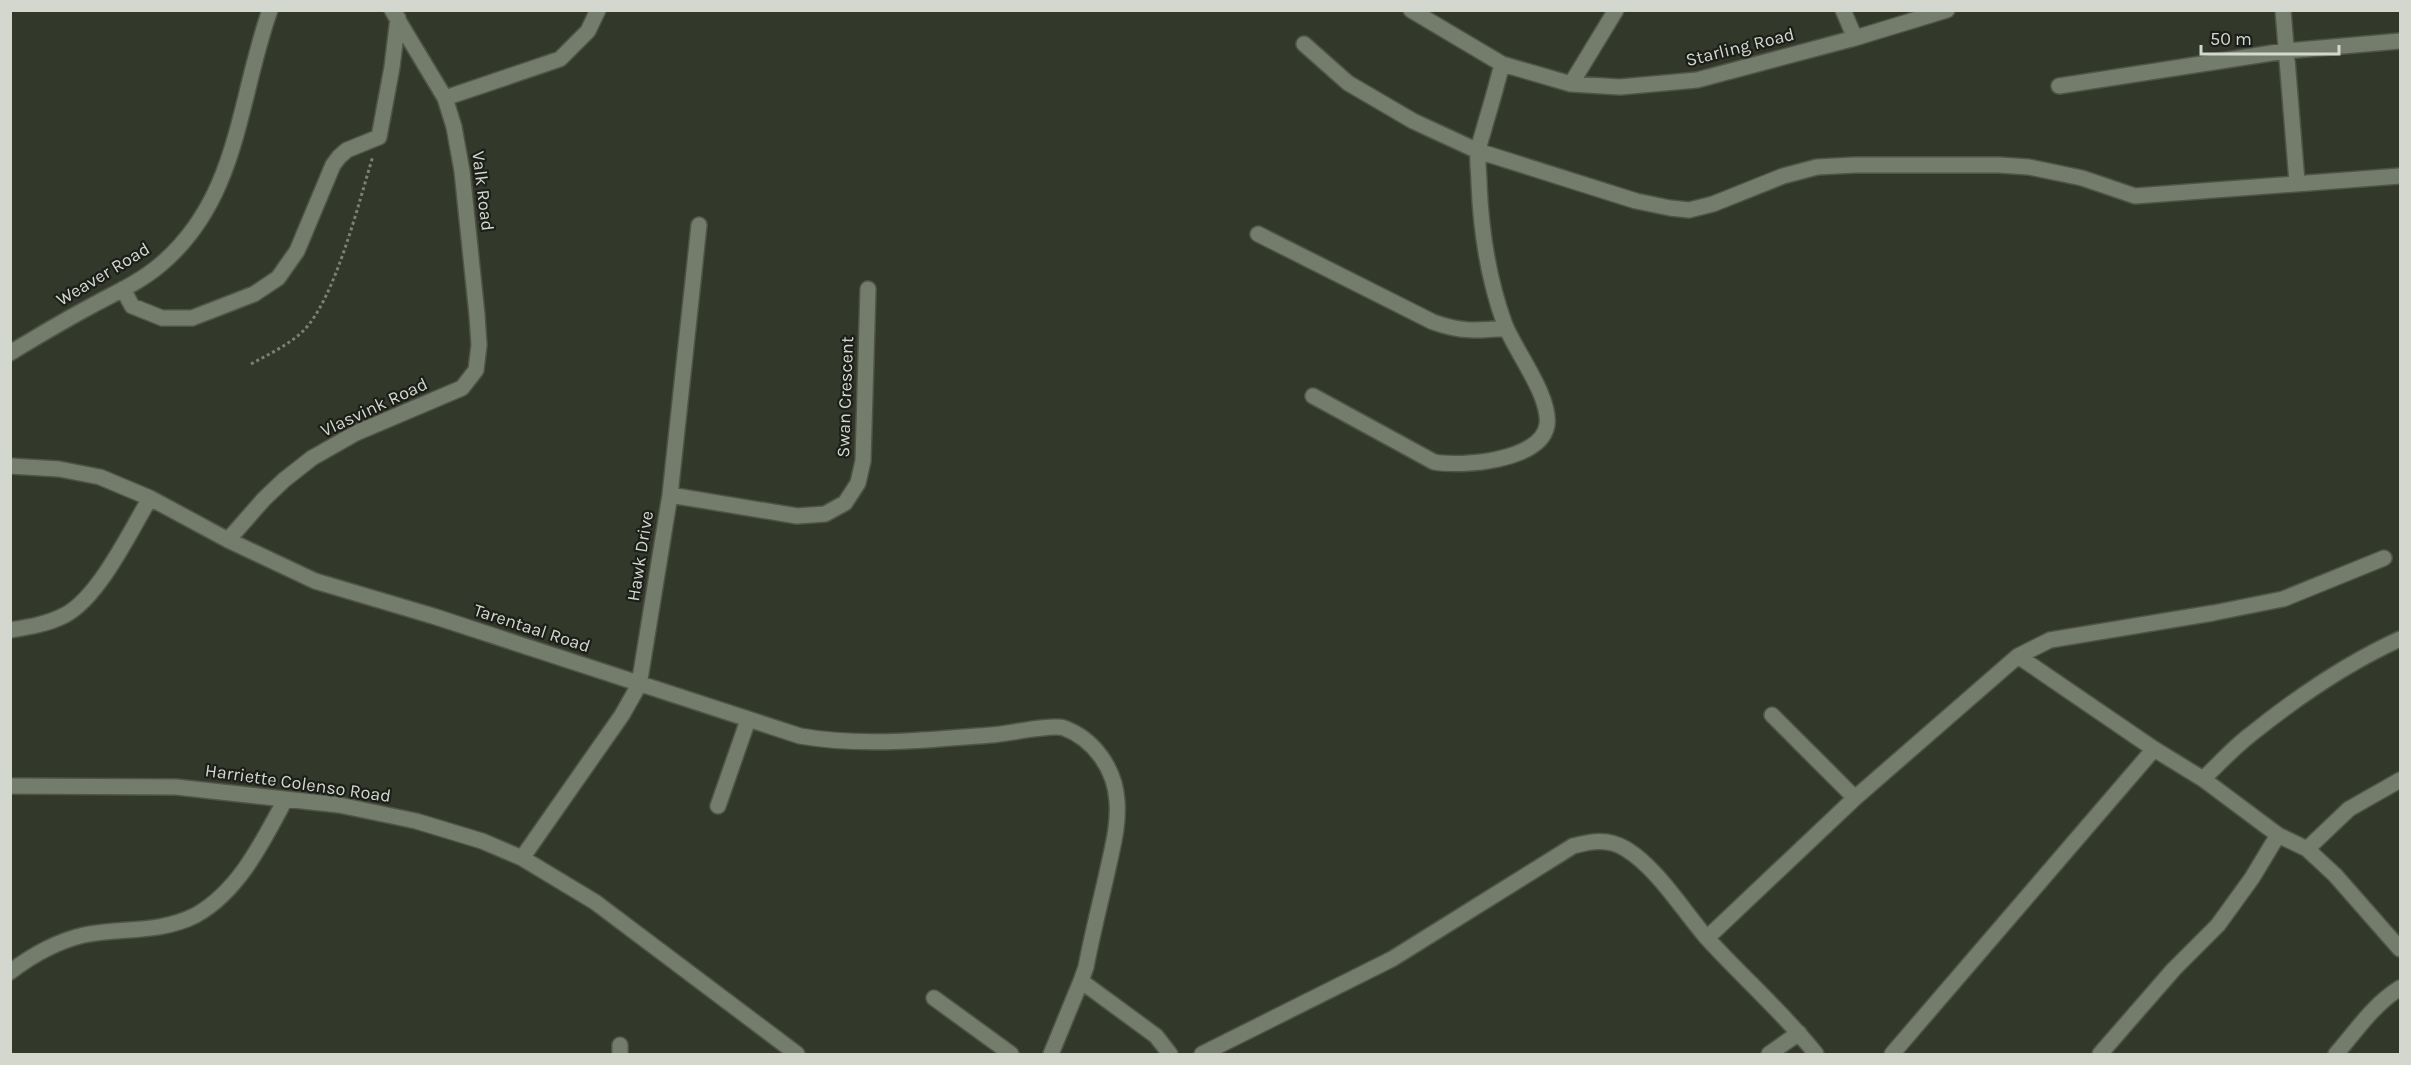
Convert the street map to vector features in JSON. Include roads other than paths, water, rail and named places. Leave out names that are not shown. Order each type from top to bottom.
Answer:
[{"type":"street","name":"Weaver Road","points":[[10,353],[159,266],[184,241],[220,184],[233,148],[270,10]]},
{"type":"street","points":[[445,98],[560,59],[574,48],[588,31],[598,10]]},
{"type":"street","name":"Starling Road","points":[[1411,10],[1502,64],[1571,84],[1620,87],[1697,80],[1855,38],[1947,10]]},
{"type":"street","points":[[1571,84],[1616,10]]},
{"type":"street","points":[[1844,10],[1855,38]]},
{"type":"street","points":[[2283,10],[2297,182]]},
{"type":"street","points":[[123,289],[132,306],[162,318],[192,318],[254,294],[278,278],[297,251],[333,165],[347,150],[379,137],[392,68],[395,14]]},
{"type":"street","name":"Valk Road","points":[[395,14],[445,98],[462,171],[479,345],[476,370],[462,388]]},
{"type":"street","points":[[2059,86],[2285,51],[2400,41]]},
{"type":"street","points":[[1304,44],[1348,83],[1413,121],[1478,151],[1636,201],[1689,210],[1713,204],[1783,176],[1817,167],[1855,165],[2029,167],[2082,178],[2135,196],[2400,176]]},
{"type":"street","points":[[1313,396],[1434,462],[1452,465],[1468,464],[1521,452],[1538,441],[1544,433],[1546,406],[1506,327],[1489,278],[1480,213],[1478,151],[1502,64]]},
{"type":"street","name":"Hawk Drive","points":[[522,858],[622,715],[639,684],[670,495],[699,225]]},
{"type":"street","points":[[1258,234],[1433,322],[1454,329],[1472,331],[1506,327]]},
{"type":"street","name":"Swan Crescent","points":[[670,495],[797,516],[825,514],[845,503],[858,483],[863,461],[868,289]]},
{"type":"street","name":"Vlasvink Road","points":[[228,540],[284,480],[312,458],[356,433],[462,388]]},
{"type":"street","name":"Tarentaal Road","points":[[10,466],[59,469],[100,477],[150,498],[228,540],[315,581],[433,616],[800,736],[866,744],[992,735],[1061,727],[1084,737],[1111,771],[1117,800],[1116,830],[1081,981]]},
{"type":"street","points":[[10,630],[33,626],[65,615],[84,600],[113,560],[150,498]]},
{"type":"street","points":[[1707,938],[1854,798],[2018,656],[2050,640],[2283,599],[2384,558]]},
{"type":"street","points":[[2203,779],[2248,736],[2281,712],[2362,656],[2400,639]]},
{"type":"street","points":[[2018,656],[2154,749],[2203,779],[2278,835],[2307,849],[2335,875],[2400,949]]},
{"type":"street","points":[[1772,715],[1854,798]]},
{"type":"street","points":[[718,806],[748,720]]},
{"type":"street","points":[[1892,1054],[2154,749]]},
{"type":"street","points":[[2307,849],[2349,808],[2400,780]]},
{"type":"street","name":"Harriette Colenso Road","points":[[10,786],[176,787],[339,805],[416,821],[482,841],[522,858],[595,902],[797,1054]]},
{"type":"street","points":[[10,972],[49,948],[85,934],[165,926],[196,914],[241,875],[285,800]]},
{"type":"street","points":[[2100,1054],[2174,969],[2218,925],[2252,878],[2278,835]]},
{"type":"street","points":[[1202,1054],[1392,959],[1573,846],[1593,841],[1608,841],[1626,849],[1649,868],[1707,938],[1799,1033],[1816,1054]]},
{"type":"street","points":[[1052,1054],[1081,981],[1156,1036],[1170,1054]]},
{"type":"street","points":[[2336,1054],[2389,995],[2400,988]]},
{"type":"street","points":[[934,998],[1011,1054]]},
{"type":"street","points":[[1769,1054],[1799,1033]]}]
